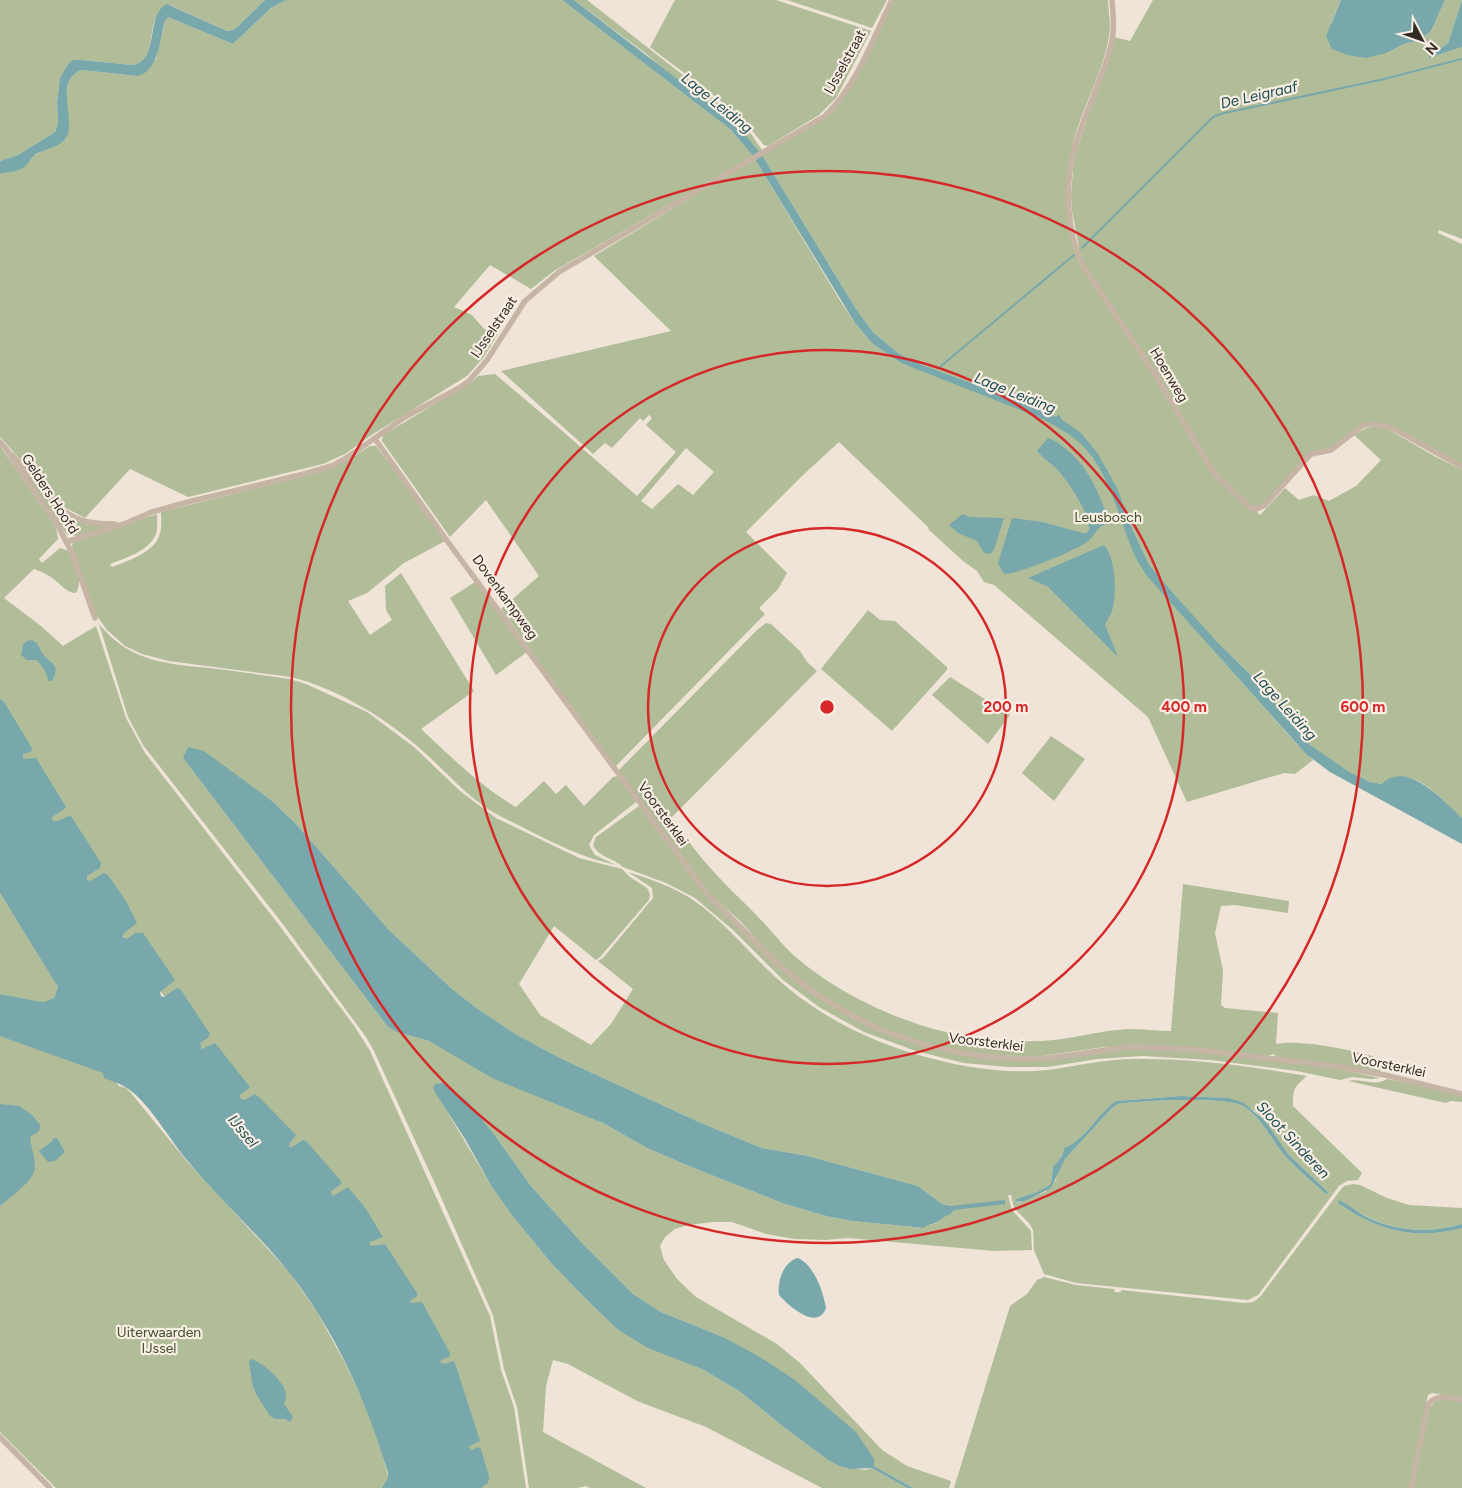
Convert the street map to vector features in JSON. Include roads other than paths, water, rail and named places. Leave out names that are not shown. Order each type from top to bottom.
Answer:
[{"type":"street","name":"IJsselstraat","points":[[66,542],[124,524],[152,512],[320,469],[348,457],[404,417],[459,388],[469,381],[484,365],[525,302],[559,272],[825,116],[838,103],[849,86],[892,0]]},
{"type":"street","name":"Hoenweg","points":[[1112,0],[1114,23],[1112,41],[1079,135],[1072,161],[1069,188],[1070,218],[1074,244],[1082,264],[1139,349],[1213,472],[1244,503],[1250,508],[1257,509],[1265,505],[1311,454],[1331,450],[1362,426],[1370,424],[1387,426],[1398,431],[1462,467]]},
{"type":"street","name":"Dovenkampweg","points":[[375,439],[448,542],[616,770]]},
{"type":"street","name":"Gelders Hoofd","points":[[0,442],[54,520],[72,553],[95,618]]},
{"type":"street","name":"IJsselstraat","points":[[7,450],[64,511],[71,516],[83,522],[124,524]]},
{"type":"street","name":"Voorsterklei","points":[[616,770],[709,896],[779,966],[813,992],[881,1030],[946,1050],[985,1056],[1035,1059],[1127,1048],[1188,1049],[1335,1066],[1385,1075],[1462,1094]]},
{"type":"street","points":[[1411,1488],[1428,1406],[1438,1397],[1462,1400]]},
{"type":"street","points":[[0,1437],[50,1488]]},
{"type":"water","points":[[265,0],[286,0],[271,8],[233,44],[168,17],[165,21],[160,45],[154,61],[144,73],[137,76],[81,70],[73,75],[68,83],[67,92],[69,131],[66,138],[56,146],[36,154],[25,167],[0,174],[0,161],[18,155],[55,132],[58,123],[57,102],[60,78],[73,60],[133,65],[141,62],[147,55],[150,47],[156,17],[160,9],[167,4],[227,31],[237,27]]},
{"type":"water","points":[[562,0],[574,0],[736,124],[762,155],[856,309],[873,332],[898,353],[920,364],[1041,409],[1056,417],[1059,414],[1061,419],[1081,433],[1098,454],[1117,488],[1133,531],[1149,565],[1218,643],[1253,677],[1310,745],[1349,772],[1370,782],[1381,784],[1390,778],[1400,776],[1420,782],[1439,796],[1462,818],[1462,844],[1330,772],[1306,754],[1147,576],[1129,542],[1107,482],[1091,455],[1080,443],[1060,428],[1038,417],[901,363],[873,344],[855,323],[753,156],[731,130]]},
{"type":"water","points":[[1341,0],[1445,0],[1431,31],[1419,41],[1406,43],[1386,53],[1366,58],[1347,55],[1332,49],[1326,36]]},
{"type":"water","points":[[1462,0],[1462,47],[1428,58],[1432,53],[1448,43]]},
{"type":"water","points":[[1048,438],[1065,448],[1081,464],[1103,503],[1110,525],[1103,525],[1088,541],[1060,556],[1035,566],[1005,574],[998,563],[1012,518],[1042,522],[1083,533],[1087,533],[1089,530],[1086,515],[1071,488],[1055,467],[1037,451]]},
{"type":"water","points":[[963,514],[969,517],[1004,518],[994,550],[990,554],[984,553],[977,541],[958,533],[950,526]]},
{"type":"water","points":[[1104,545],[1111,559],[1115,587],[1114,604],[1105,625],[1118,657],[1047,586],[1028,578]]},
{"type":"water","points":[[32,640],[55,667],[56,671],[52,681],[49,681],[44,669],[37,660],[27,660],[21,655],[23,645],[27,641]]},
{"type":"water","name":"IJssel","points":[[0,699],[4,702],[32,748],[31,752],[23,754],[23,759],[36,758],[66,807],[52,817],[53,821],[71,816],[101,863],[100,868],[87,876],[87,880],[90,881],[104,873],[108,875],[126,901],[137,923],[123,934],[123,937],[127,939],[135,933],[143,933],[175,980],[160,992],[161,996],[164,997],[177,988],[181,990],[210,1034],[208,1038],[200,1043],[202,1049],[215,1043],[250,1087],[240,1095],[240,1098],[244,1100],[255,1094],[260,1098],[296,1135],[289,1144],[289,1147],[303,1140],[306,1141],[342,1182],[330,1192],[333,1196],[348,1187],[366,1209],[383,1237],[370,1242],[370,1246],[385,1244],[417,1293],[417,1296],[410,1301],[411,1303],[422,1302],[450,1353],[450,1356],[440,1361],[441,1363],[445,1364],[453,1361],[455,1363],[480,1441],[468,1447],[472,1450],[478,1447],[481,1449],[489,1477],[488,1483],[481,1488],[382,1488],[388,1478],[388,1473],[360,1393],[335,1342],[288,1271],[198,1173],[133,1092],[120,1084],[104,1078],[103,1073],[0,1036],[0,994],[44,1002],[54,998],[58,987],[0,893]]},
{"type":"water","points":[[188,747],[204,751],[272,801],[296,824],[389,930],[452,989],[517,1035],[564,1060],[701,1123],[762,1148],[808,1156],[918,1186],[942,1204],[951,1206],[1005,1200],[1005,1204],[954,1210],[949,1215],[924,1228],[852,1221],[826,1216],[785,1204],[691,1167],[647,1148],[603,1123],[494,1079],[429,1041],[397,1032],[388,1027],[183,758]]},
{"type":"water","points":[[443,1083],[468,1102],[531,1186],[582,1243],[633,1294],[661,1312],[723,1337],[760,1357],[795,1380],[856,1432],[874,1459],[874,1466],[913,1488],[907,1488],[872,1468],[851,1469],[839,1466],[785,1428],[739,1391],[702,1369],[648,1348],[617,1329],[551,1263],[511,1214],[492,1187],[465,1139],[436,1094],[433,1088],[435,1084]]},
{"type":"water","points":[[1181,1096],[1229,1098],[1244,1103],[1265,1121],[1288,1154],[1329,1193],[1326,1194],[1292,1163],[1256,1117],[1243,1106],[1219,1101],[1162,1101],[1118,1104],[1112,1108],[1065,1159],[1051,1188],[1025,1201],[1016,1202],[1016,1199],[1037,1192],[1051,1183],[1053,1167],[1062,1156],[1064,1148],[1079,1139],[1109,1106],[1116,1101]]},
{"type":"water","points":[[0,1104],[19,1106],[32,1115],[40,1125],[40,1128],[30,1137],[35,1164],[34,1173],[26,1184],[0,1206]]},
{"type":"water","points":[[54,1138],[57,1138],[65,1152],[55,1161],[48,1162],[39,1151]]},
{"type":"water","points":[[1339,1200],[1365,1216],[1392,1226],[1427,1230],[1462,1224],[1462,1228],[1428,1233],[1412,1233],[1397,1230],[1367,1220],[1338,1203]]},
{"type":"water","points":[[798,1258],[809,1266],[823,1294],[826,1308],[822,1315],[816,1318],[795,1310],[779,1295],[782,1273],[788,1264]]},
{"type":"water","points":[[252,1359],[268,1369],[282,1385],[286,1396],[284,1404],[293,1417],[290,1422],[270,1416],[256,1394],[252,1383],[249,1361]]},
{"type":"waterway","name":"De Leigraaf","points":[[1082,248],[1213,117],[1380,80],[1462,59]]},
{"type":"waterway","name":"De Leigraaf","points":[[941,366],[1074,255]]},
{"type":"water label","name":"Lage Leiding","points":[[717,103]]},
{"type":"water label","name":"Lage Leiding","points":[[1015,393]]},
{"type":"water label","name":"Lage Leiding","points":[[1285,706]]},
{"type":"water label","name":"Sloot Sinderen","points":[[1293,1140]]},
{"type":"park label","name":"Leusbosch","points":[[1108,517]]},
{"type":"park label","name":"Uiterwaarden IJssel","points":[[159,1340]]}]
